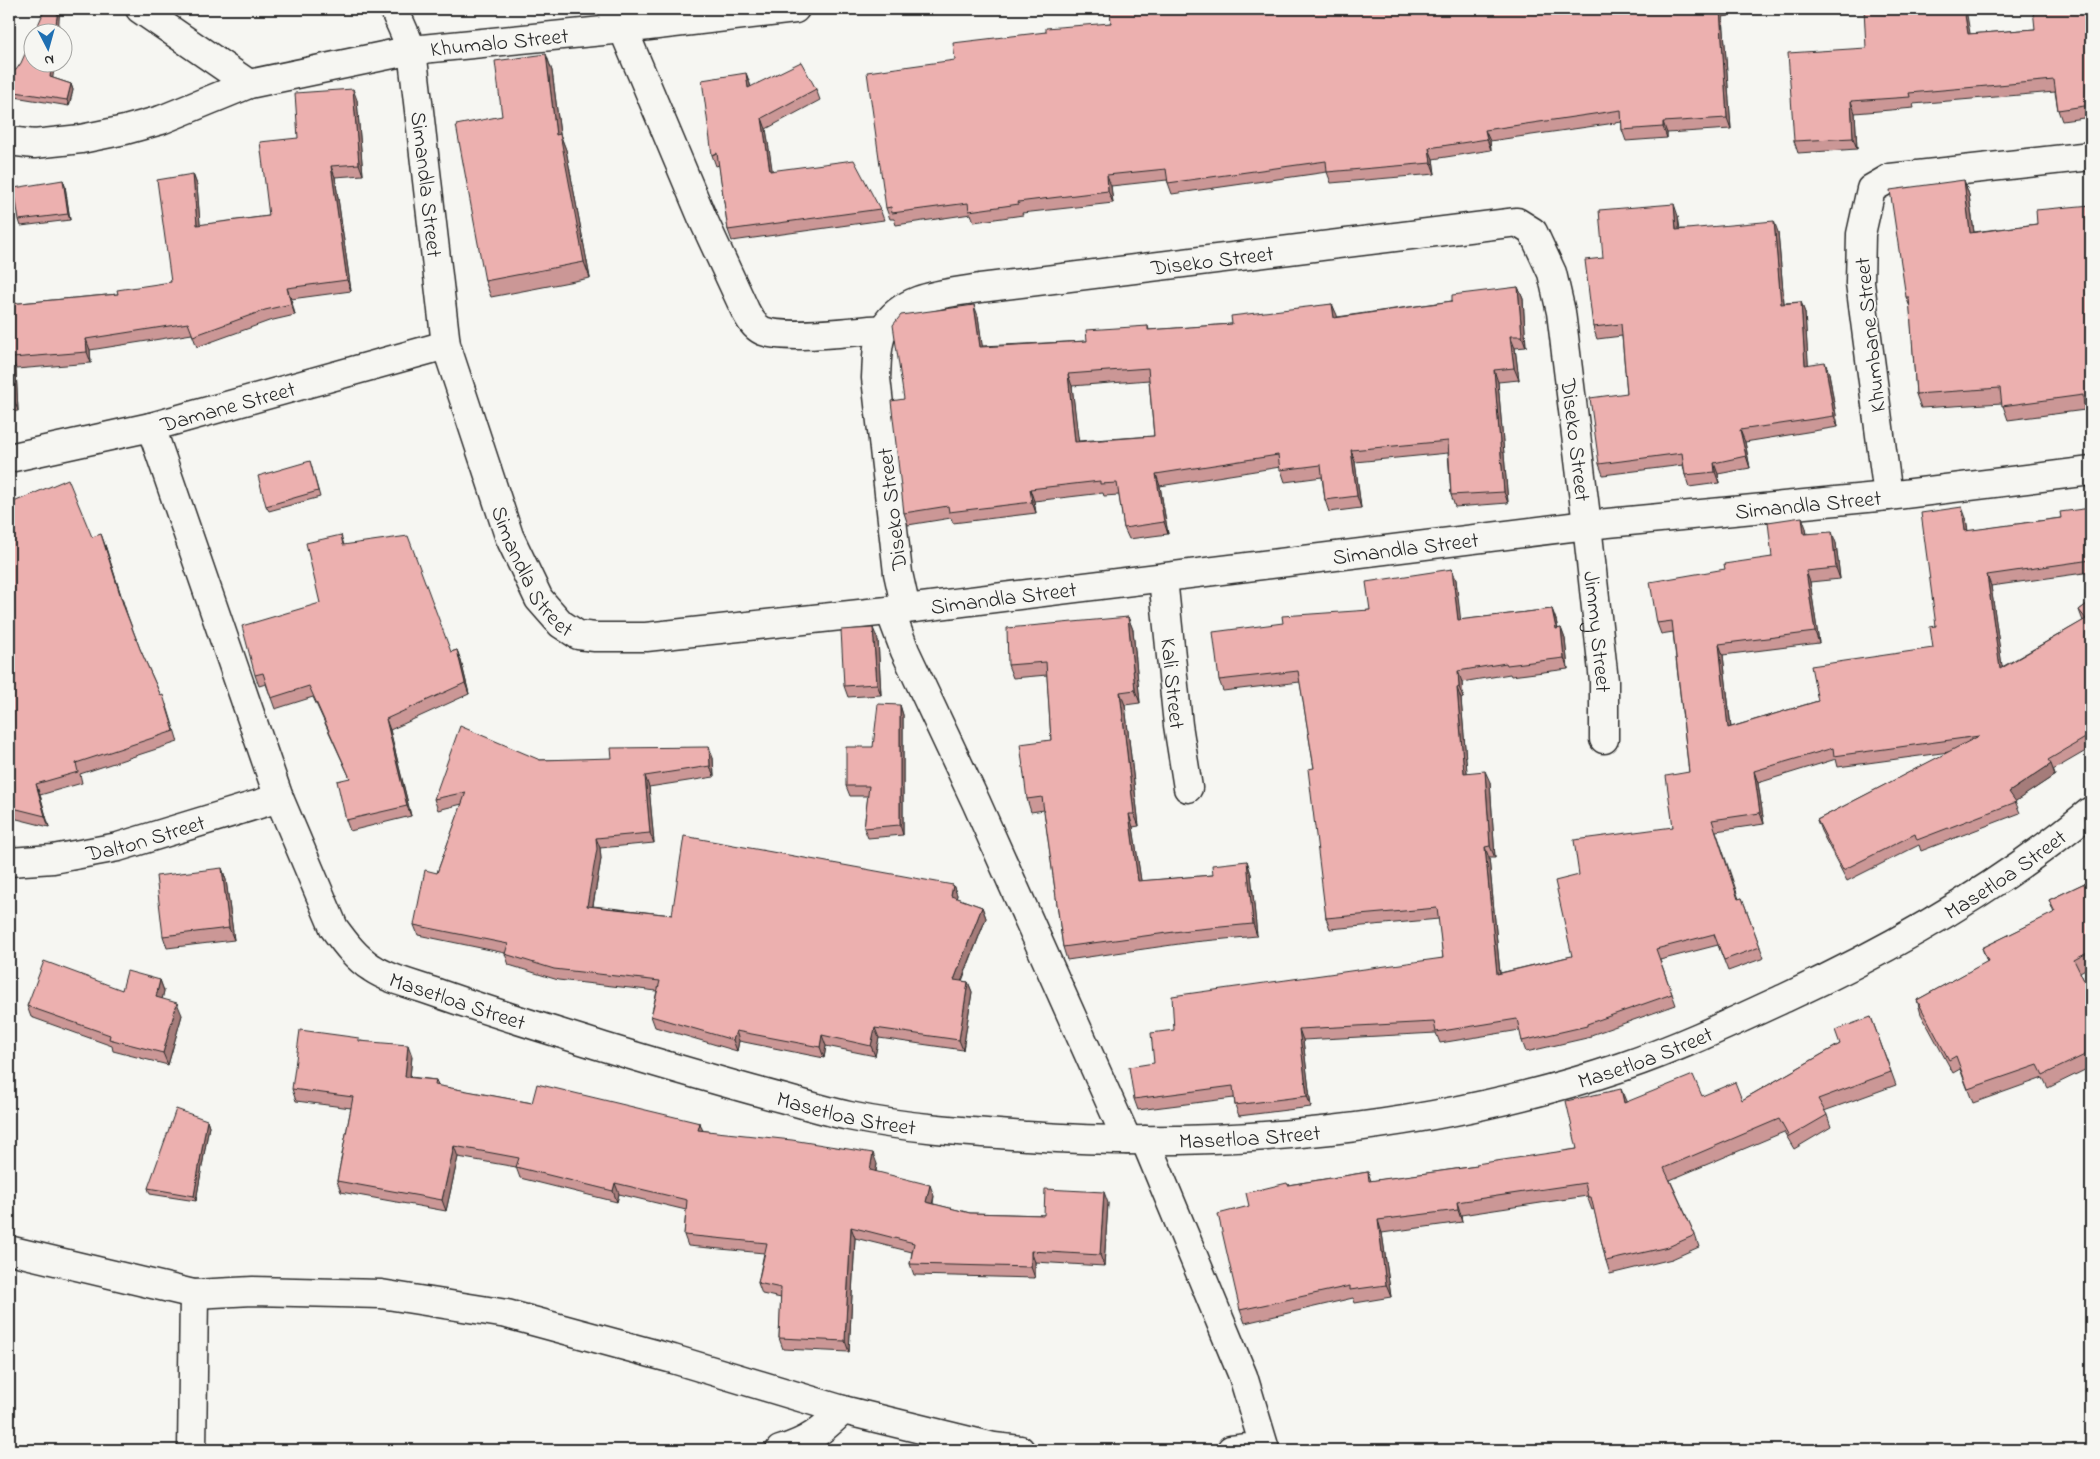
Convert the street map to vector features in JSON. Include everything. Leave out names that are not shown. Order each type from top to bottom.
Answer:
[{"type":"street","points":[[9,63],[33,9]]},
{"type":"street","points":[[140,9],[249,84]]},
{"type":"street","name":"Simandla Street","points":[[394,9],[412,50],[446,345],[509,536],[539,600],[553,618],[570,631],[595,638],[646,637],[898,610],[1587,525],[1888,496],[2091,471]]},
{"type":"street","name":"Khumalo Street","points":[[9,142],[44,143],[80,139],[125,130],[161,120],[249,84],[412,50],[617,19],[795,9]]},
{"type":"street","points":[[617,19],[702,216],[752,322],[761,330],[774,334],[884,329]]},
{"type":"street","name":"Khumbane Street","points":[[1888,496],[1860,283],[1861,234],[1871,189],[1890,178],[2091,156]]},
{"type":"street","name":"Diseko Street","points":[[1232,1450],[1264,1446],[1243,1376],[1136,1140],[905,651],[898,610],[898,573],[876,378],[878,351],[884,329],[900,310],[926,297],[1517,222],[1533,232],[1552,273],[1562,320],[1587,525]]},
{"type":"street","name":"Damane Street","points":[[9,458],[151,427],[446,345]]},
{"type":"street","name":"Masetloa Street","points":[[151,427],[280,798],[334,928],[360,960],[376,971],[453,999],[700,1077],[850,1116],[962,1132],[1076,1140],[1136,1140],[1298,1134],[1424,1116],[1542,1091],[1624,1066],[1725,1026],[1841,972],[1967,902],[2058,838],[2091,811]]},
{"type":"street","name":"Jimmy Street","points":[[1587,525],[1604,681],[1604,739]]},
{"type":"street","name":"Kali Street","points":[[1163,578],[1178,725],[1188,788]]},
{"type":"street","name":"Dalton Street","points":[[9,862],[53,859],[118,847],[280,798]]},
{"type":"street","points":[[9,1250],[194,1294],[253,1291],[381,1294],[507,1314],[673,1359],[843,1410],[994,1447],[1020,1450]]},
{"type":"street","points":[[192,1450],[194,1294]]},
{"type":"street","points":[[780,1450],[806,1441],[843,1410]]},
{"type":"building","points":[[45,9],[58,9],[56,22],[39,22]]},
{"type":"building","points":[[1110,9],[1720,9],[1727,118],[1663,122],[1663,127],[1622,130],[1621,110],[1485,130],[1487,139],[1429,148],[1431,163],[1327,172],[1326,161],[1168,183],[1166,169],[1107,175],[1108,191],[1018,202],[1019,204],[969,211],[968,203],[892,213],[891,207],[886,208],[867,72],[955,60],[953,43],[1046,32],[1046,28],[1111,23]]},
{"type":"building","points":[[1864,9],[1964,9],[1968,34],[2035,29],[2033,9],[2091,9],[2091,105],[2058,110],[2054,80],[1909,93],[1910,97],[1851,101],[1853,138],[1794,141],[1788,53],[1866,48]]},
{"type":"building","points":[[546,54],[556,135],[560,134],[584,262],[485,281],[456,125],[502,116],[495,61]]},
{"type":"building","points":[[22,61],[22,72],[51,72],[50,77],[71,84],[67,100],[9,91],[9,72],[16,70]]},
{"type":"building","points":[[801,62],[816,89],[762,118],[770,171],[854,160],[880,209],[728,230],[717,153],[712,155],[702,80],[746,73],[748,88]]},
{"type":"building","points":[[353,89],[359,164],[331,166],[347,280],[287,288],[291,304],[265,310],[193,336],[188,323],[86,339],[87,352],[12,358],[14,400],[9,401],[9,304],[118,294],[117,290],[171,282],[157,180],[193,174],[197,225],[269,216],[260,142],[298,138],[295,93]]},
{"type":"building","points":[[63,180],[68,214],[19,220],[14,188]]},
{"type":"building","points":[[1964,180],[1970,233],[2037,224],[2036,210],[2091,205],[2091,409],[2084,409],[2083,395],[2002,406],[2000,388],[1916,394],[1909,297],[1906,297],[1890,190]]},
{"type":"building","points":[[1674,204],[1676,230],[1774,221],[1781,304],[1801,302],[1805,365],[1825,362],[1834,416],[1740,430],[1746,456],[1714,463],[1715,472],[1685,475],[1682,453],[1599,464],[1590,398],[1627,393],[1621,324],[1593,327],[1585,260],[1603,258],[1599,210]]},
{"type":"building","points":[[1518,287],[1522,336],[1510,336],[1514,368],[1494,370],[1504,492],[1451,495],[1448,441],[1351,450],[1357,496],[1325,500],[1321,465],[1280,470],[1278,455],[1156,474],[1164,522],[1124,528],[1117,483],[1100,484],[1100,481],[1030,489],[1032,502],[949,512],[948,506],[904,513],[891,401],[904,399],[893,325],[901,315],[974,305],[980,347],[1087,341],[1086,330],[1148,326],[1148,330],[1232,324],[1231,316],[1332,304],[1334,318],[1452,301],[1452,295]],"holes":[[[1148,368],[1154,436],[1075,442],[1068,374]]]},
{"type":"building","points":[[310,461],[318,491],[266,506],[258,476]]},
{"type":"building","points":[[68,479],[92,537],[101,534],[124,607],[140,649],[161,696],[163,695],[174,731],[76,763],[78,772],[36,784],[45,816],[9,807],[9,528],[14,526],[9,514],[9,504]]},
{"type":"building","points":[[1962,507],[1965,531],[2061,518],[2060,512],[2091,508],[2091,560],[1987,575],[2000,669],[2086,619],[2079,610],[2091,601],[2091,728],[2084,732],[2087,737],[2048,760],[2051,764],[2009,792],[2016,802],[1917,840],[1915,834],[1843,870],[1817,820],[1979,736],[1834,756],[1833,748],[1754,771],[1760,813],[1712,820],[1738,899],[1742,898],[1760,947],[1724,960],[1714,934],[1656,949],[1672,994],[1587,1024],[1587,1026],[1522,1041],[1517,1019],[1436,1032],[1434,1022],[1299,1029],[1307,1096],[1235,1105],[1233,1086],[1134,1099],[1129,1067],[1154,1063],[1151,1033],[1174,1030],[1172,996],[1443,958],[1437,908],[1326,918],[1308,769],[1314,768],[1298,671],[1219,680],[1213,632],[1283,623],[1282,616],[1370,610],[1366,582],[1452,569],[1458,620],[1552,609],[1556,629],[1561,628],[1564,658],[1507,665],[1506,663],[1458,671],[1459,687],[1457,688],[1464,773],[1485,771],[1490,846],[1485,847],[1497,974],[1572,956],[1555,881],[1579,875],[1574,840],[1673,827],[1666,776],[1689,772],[1672,621],[1657,623],[1650,582],[1725,569],[1724,564],[1772,557],[1768,522],[1802,517],[1804,534],[1832,532],[1836,568],[1806,571],[1815,632],[1719,644],[1728,728],[1818,701],[1811,666],[1933,648],[1930,627],[1936,626],[1921,513]]},
{"type":"building","points":[[341,535],[343,545],[408,536],[451,652],[457,650],[465,683],[386,719],[407,806],[346,820],[337,781],[350,778],[309,686],[271,698],[263,673],[255,675],[242,626],[320,603],[306,543]]},
{"type":"building","points":[[1128,617],[1135,690],[1120,692],[1134,814],[1129,814],[1138,881],[1213,875],[1212,865],[1247,861],[1253,924],[1189,930],[1063,947],[1042,797],[1027,799],[1020,744],[1051,740],[1046,662],[1008,665],[1007,628]]},
{"type":"building","points":[[873,628],[877,684],[844,686],[841,630]]},
{"type":"building","points":[[878,704],[900,705],[900,825],[864,828],[869,786],[846,786],[846,747],[873,747]]},
{"type":"building","points":[[460,726],[540,760],[612,758],[611,748],[709,747],[710,766],[645,776],[650,833],[596,838],[597,849],[587,906],[672,915],[684,836],[953,885],[951,896],[982,907],[954,980],[968,982],[959,1040],[875,1028],[871,1046],[822,1035],[820,1047],[736,1031],[733,1040],[651,1016],[660,981],[554,969],[505,954],[508,944],[414,925],[425,870],[437,873],[466,792],[434,799]]},
{"type":"building","points":[[222,868],[229,928],[163,936],[156,876]]},
{"type":"building","points":[[2091,880],[2091,951],[2074,960],[2091,995],[2091,1052],[2043,1075],[2038,1065],[1968,1089],[1956,1056],[1949,1060],[1917,1000],[1988,961],[1982,948],[2055,912],[2049,900]]},
{"type":"building","points":[[44,961],[122,990],[127,971],[160,980],[156,997],[177,1003],[163,1053],[109,1039],[110,1035],[27,1006]]},
{"type":"building","points":[[1871,1017],[1891,1072],[1818,1099],[1827,1115],[1789,1137],[1779,1119],[1664,1168],[1695,1235],[1668,1247],[1606,1261],[1591,1197],[1588,1197],[1585,1183],[1457,1202],[1458,1210],[1378,1220],[1386,1285],[1350,1290],[1350,1286],[1240,1310],[1218,1214],[1249,1206],[1246,1193],[1287,1183],[1288,1185],[1368,1172],[1369,1181],[1477,1166],[1476,1164],[1577,1149],[1566,1101],[1621,1089],[1624,1103],[1693,1075],[1702,1096],[1735,1082],[1742,1100],[1840,1044],[1835,1030]]},
{"type":"building","points":[[300,1030],[359,1038],[359,1041],[408,1045],[405,1077],[436,1080],[435,1085],[532,1103],[537,1084],[700,1123],[698,1130],[792,1140],[873,1153],[870,1170],[930,1185],[926,1202],[970,1213],[1044,1215],[1045,1189],[1104,1192],[1100,1255],[1031,1251],[1031,1267],[910,1264],[914,1243],[851,1227],[845,1341],[779,1338],[781,1288],[758,1283],[767,1243],[684,1235],[687,1200],[615,1183],[613,1191],[516,1167],[519,1158],[454,1146],[442,1200],[337,1181],[353,1097],[292,1089]]},
{"type":"building","points":[[176,1109],[207,1120],[194,1196],[148,1188]]}]
